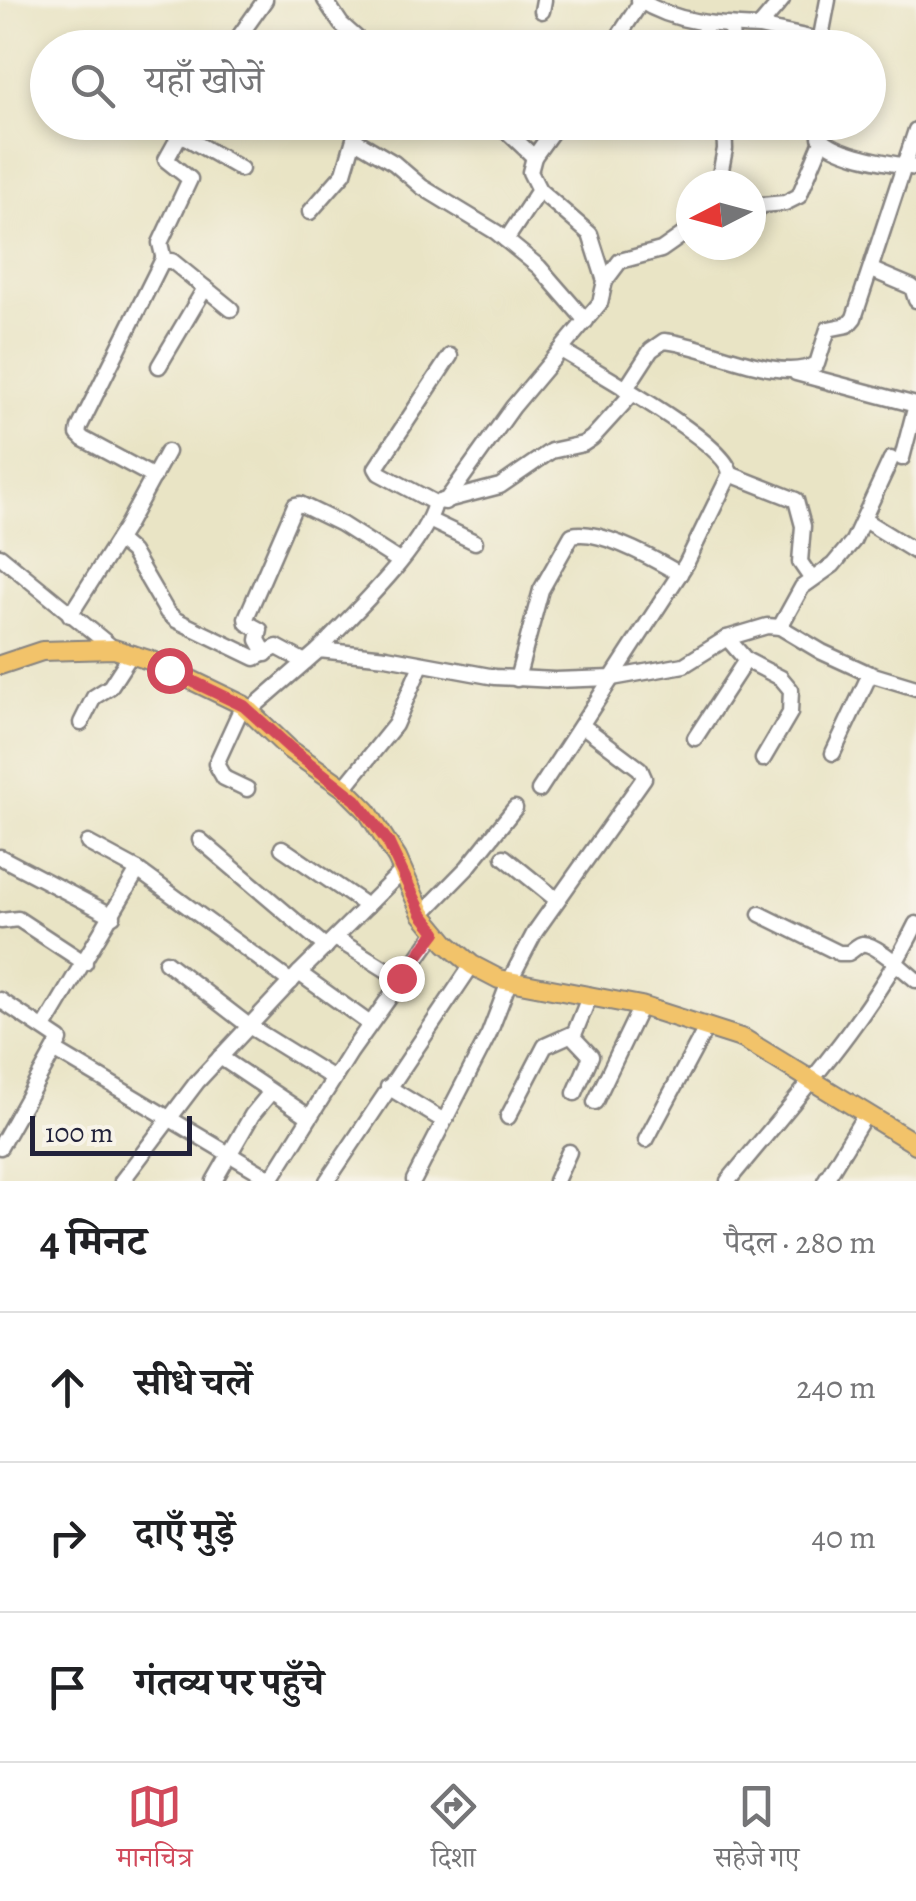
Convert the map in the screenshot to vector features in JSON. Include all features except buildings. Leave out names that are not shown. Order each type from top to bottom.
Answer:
[{"type":"main road","points":[[0,665],[42,651],[123,651],[246,708],[290,748],[344,788],[377,824],[422,914],[472,965],[509,982],[640,1006],[744,1040],[915,1141]]},
{"type":"street","points":[[244,30],[265,0]]},
{"type":"street","points":[[325,0],[348,30]]},
{"type":"street","points":[[758,28],[782,0]]},
{"type":"street","points":[[824,30],[828,0]]},
{"type":"street","points":[[622,30],[640,1],[664,13],[707,25],[769,30]]},
{"type":"street","points":[[705,30],[707,25]]},
{"type":"street","points":[[731,26],[731,30]]},
{"type":"street","points":[[775,367],[804,370],[817,364],[828,329],[848,325],[854,318],[910,167],[916,130]]},
{"type":"street","points":[[154,477],[83,439],[78,432],[139,302],[164,260],[160,243],[190,179],[166,162],[178,140]]},
{"type":"street","points":[[201,140],[241,169]]},
{"type":"street","points":[[310,212],[344,173],[355,140],[394,162],[422,187],[506,240],[539,267],[586,321]]},
{"type":"street","points":[[516,140],[534,157]]},
{"type":"street","points":[[247,790],[224,778],[216,764],[246,708],[319,650],[398,561],[606,291],[590,234],[539,190],[530,172],[534,157],[546,140]]},
{"type":"street","points":[[721,170],[725,140]]},
{"type":"street","points":[[766,204],[800,196],[822,140],[870,160],[910,167]]},
{"type":"street","points":[[506,240],[539,190]]},
{"type":"street","points":[[605,281],[620,261],[648,256],[676,242]]},
{"type":"street","points":[[164,260],[172,261],[231,309]]},
{"type":"street","points":[[872,270],[912,287],[916,300]]},
{"type":"street","points":[[159,366],[204,288]]},
{"type":"street","points":[[450,356],[376,468],[379,473],[440,502],[500,486],[551,450],[583,444],[592,438],[628,392],[651,350],[664,341],[916,405],[896,459],[853,541],[834,565],[811,578],[780,626]]},
{"type":"street","points":[[540,790],[680,574],[730,474],[724,457],[682,425],[561,350]]},
{"type":"street","points":[[70,614],[168,452]]},
{"type":"street","points":[[730,474],[796,500],[803,526],[800,562],[811,578]]},
{"type":"street","points":[[266,654],[258,640],[260,630],[247,623],[246,618],[295,505],[341,524],[398,561]]},
{"type":"street","points":[[864,520],[916,552]]},
{"type":"street","points":[[430,521],[475,542]]},
{"type":"street","points":[[517,678],[541,590],[572,535],[589,535],[634,551],[680,574]]},
{"type":"street","points":[[118,540],[132,552],[170,616],[254,658],[279,647],[305,662]]},
{"type":"street","points":[[0,556],[70,614],[123,651],[110,686],[94,697],[82,723]]},
{"type":"street","points":[[319,650],[517,678],[612,678],[684,664],[727,638],[754,628],[780,626],[822,652],[870,674],[916,688]]},
{"type":"street","points":[[727,638],[746,660],[781,678],[791,690],[790,713],[763,759]]},
{"type":"street","points":[[696,738],[746,660]]},
{"type":"street","points":[[344,788],[395,725],[421,665]]},
{"type":"street","points":[[833,753],[870,674]]},
{"type":"street","points":[[414,1180],[489,1034],[509,982],[535,932],[644,778],[640,769],[583,726]]},
{"type":"street","points":[[422,914],[468,868],[515,808]]},
{"type":"street","points":[[200,840],[330,942],[401,978]]},
{"type":"street","points":[[88,843],[138,870],[295,978],[370,1024]]},
{"type":"street","points":[[282,848],[367,906]]},
{"type":"street","points":[[0,856],[113,916]]},
{"type":"street","points":[[504,857],[557,900]]},
{"type":"street","points":[[44,1028],[138,870]]},
{"type":"street","points":[[122,1181],[220,1057],[402,871]]},
{"type":"street","points":[[760,914],[839,953],[848,954],[858,945],[867,944],[916,980]]},
{"type":"street","points":[[0,931],[0,921],[18,918],[85,964]]},
{"type":"street","points":[[728,1181],[878,993],[916,924]]},
{"type":"street","points":[[56,1051],[270,1180],[333,1078],[436,932]]},
{"type":"street","points":[[166,962],[249,1026],[333,1078]]},
{"type":"street","points":[[332,1179],[472,965]]},
{"type":"street","points":[[575,1093],[590,1054],[574,1041],[574,1033],[590,995]]},
{"type":"street","points":[[0,1148],[60,1038],[2,1006]]},
{"type":"street","points":[[595,1102],[640,1006]]},
{"type":"street","points":[[646,1140],[707,1026]]},
{"type":"street","points":[[508,1117],[546,1046],[574,1033]]},
{"type":"street","points":[[220,1057],[308,1116]]},
{"type":"street","points":[[388,1088],[444,1121]]},
{"type":"street","points":[[214,1181],[270,1092]]},
{"type":"street","points":[[825,1181],[865,1114]]},
{"type":"street","points":[[556,1181],[569,1152]]},
{"type":"route","points":[[169,670],[250,710],[290,748],[344,788],[377,824],[422,914],[436,932],[401,978]]}]
